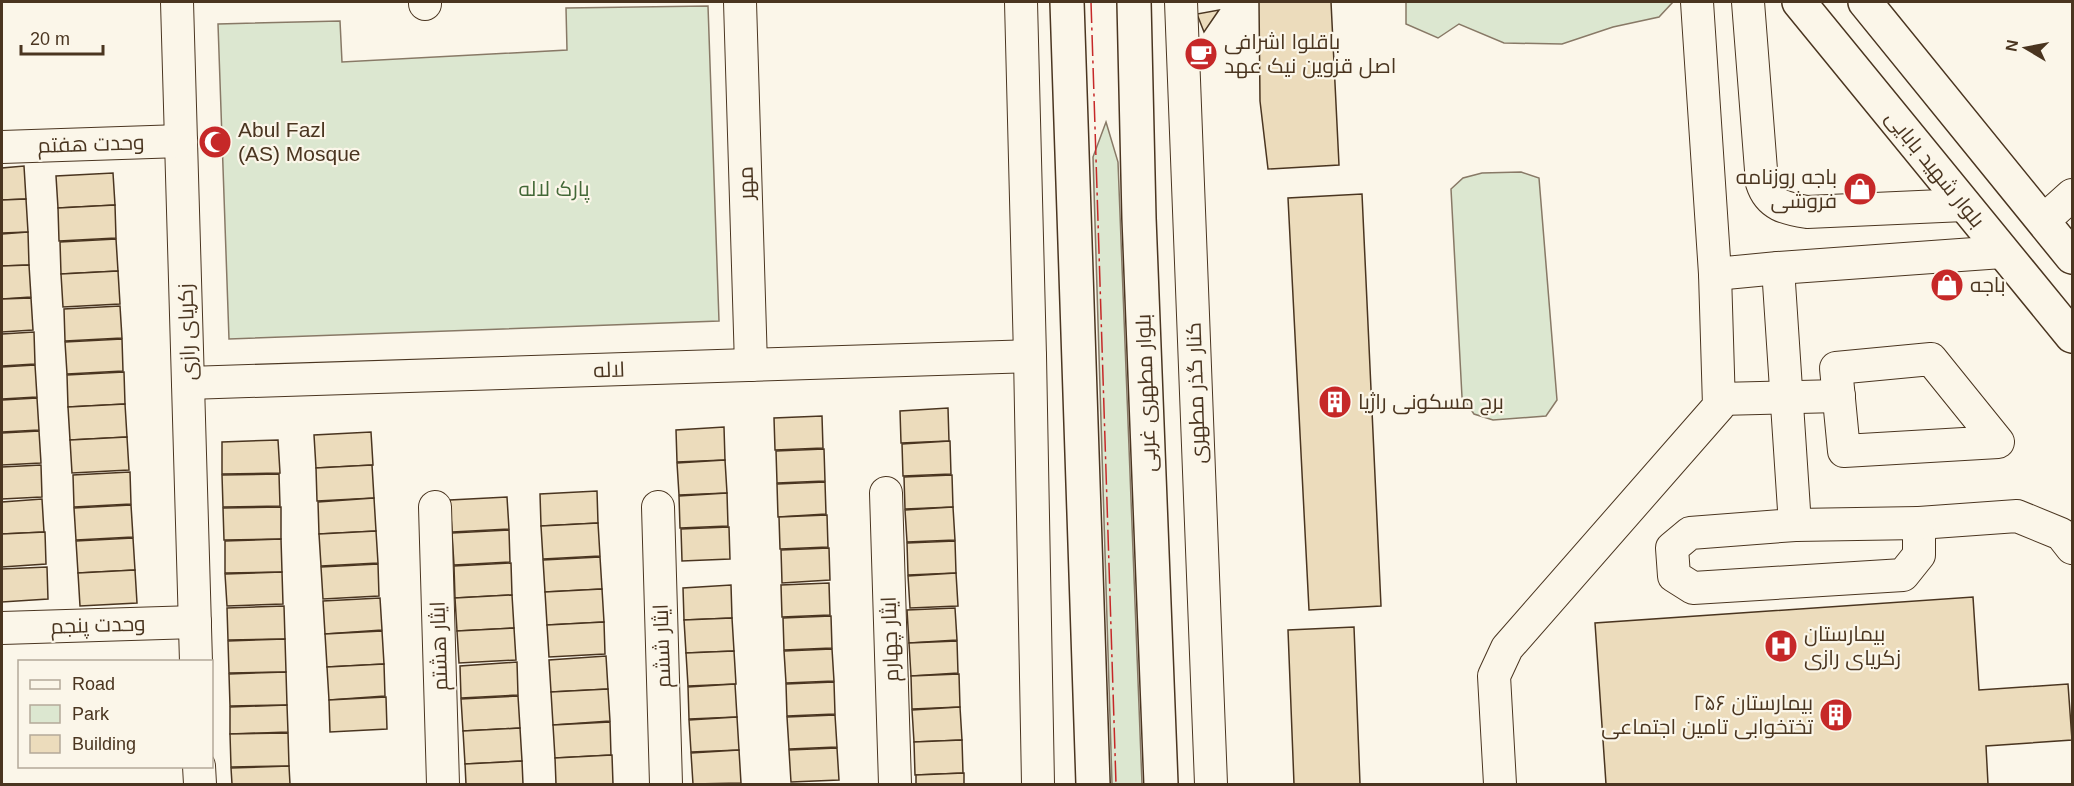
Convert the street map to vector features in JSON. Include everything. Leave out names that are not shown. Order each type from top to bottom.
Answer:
[{"type":"main road","points":[[1067,2],[1092,784]]},
{"type":"main road","name":"بلوار مطهری غربی","points":[[1134,2],[1139,218],[1161,784]]},
{"type":"main road","name":"بلوار شهید بابایی","points":[[1799,2],[2073,336]]},
{"type":"main road","points":[[1865,2],[2073,257]]},
{"type":"street","name":"زکریای رازی","points":[[177,2],[196,660]]},
{"type":"street","name":"مهر","points":[[740,2],[751,365]]},
{"type":"street","points":[[1021,2],[1038,784]]},
{"type":"street","name":"کنار گذر مطهری","points":[[1181,2],[1210,784]]},
{"type":"street","points":[[1500,784],[1494,676],[1507,648],[1719,406],[1715,274],[1697,2]]},
{"type":"street","points":[[1748,2],[1762,183],[1764,192],[1774,203],[1788,209],[1807,212],[1964,205]]},
{"type":"street","name":"وحدت هفتم","points":[[2,147],[181,141]]},
{"type":"street","points":[[2043,221],[2073,195]]},
{"type":"street","points":[[1715,274],[2002,252]]},
{"type":"street","points":[[1778,268],[1795,525]]},
{"type":"street","name":"لاله","points":[[188,383],[1030,356]]},
{"type":"street","points":[[1932,359],[1998,442],[1844,451],[1839,396],[1836,368],[1932,359]]},
{"type":"street","points":[[1719,399],[1839,396]]},
{"type":"street","name":"ایثار چهارم","points":[[886,493],[895,784]]},
{"type":"street","name":"ایثار هشتم","points":[[435,507],[443,784]]},
{"type":"street","name":"ایثار ششم","points":[[658,507],[666,784]]},
{"type":"street","points":[[1919,523],[1919,555],[1903,575],[1693,588],[1674,576],[1672,548],[1690,533],[1795,525],[1919,523],[2017,516],[2061,534],[2073,548]]},
{"type":"street","name":"وحدت پنجم","points":[[2,628],[195,622]]},
{"type":"street","points":[[199,768],[200,784]]},
{"type":"green space","points":[[1406,2],[1673,2],[1659,17],[1613,27],[1562,44],[1504,43],[1459,24],[1438,38],[1406,24]]},
{"type":"green space","name":"پارک لاله","points":[[708,6],[719,321],[229,339],[218,24],[340,21],[342,62],[567,50],[566,8]]},
{"type":"green space","points":[[1106,122],[1118,162],[1142,784],[1112,784],[1093,157]]},
{"type":"green space","points":[[1521,172],[1539,178],[1557,400],[1546,416],[1493,420],[1474,414],[1462,397],[1451,189],[1463,178],[1482,173]]},
{"type":"building","points":[[1259,2],[1331,2],[1339,165],[1268,169],[1260,101]]},
{"type":"building","points":[[1219,10],[1204,32],[1197,14]]},
{"type":"building","points":[[24,166],[26,199],[2,200],[2,168]]},
{"type":"building","points":[[113,173],[115,205],[58,208],[56,176]]},
{"type":"building","name":"برج مسکونی راژیا","points":[[1362,194],[1381,606],[1309,610],[1288,198]]},
{"type":"building","points":[[26,199],[28,232],[2,233],[2,200]]},
{"type":"building","points":[[115,205],[116,238],[59,241],[58,208]]},
{"type":"building","points":[[28,232],[29,265],[2,266],[2,234]]},
{"type":"building","points":[[116,239],[118,271],[61,274],[60,242]]},
{"type":"building","points":[[29,265],[31,297],[2,299],[2,266]]},
{"type":"building","points":[[118,271],[120,304],[63,307],[61,274]]},
{"type":"building","points":[[31,298],[33,330],[2,332],[2,299]]},
{"type":"building","points":[[120,306],[122,338],[65,341],[64,309]]},
{"type":"building","points":[[34,332],[35,364],[2,366],[2,334]]},
{"type":"building","points":[[122,339],[123,371],[67,374],[65,342]]},
{"type":"building","points":[[35,365],[37,397],[2,399],[2,367]]},
{"type":"building","points":[[124,372],[125,404],[68,407],[67,375]]},
{"type":"building","points":[[37,398],[39,430],[2,432],[2,400]]},
{"type":"building","points":[[125,404],[127,437],[70,440],[68,407]]},
{"type":"building","points":[[948,408],[949,441],[901,443],[900,411]]},
{"type":"building","points":[[822,416],[823,448],[775,450],[774,418]]},
{"type":"building","points":[[724,427],[725,460],[677,462],[676,430]]},
{"type":"building","points":[[39,431],[41,463],[2,465],[2,433]]},
{"type":"building","points":[[371,432],[373,465],[316,468],[314,435]]},
{"type":"building","points":[[127,437],[129,470],[72,473],[70,440]]},
{"type":"building","points":[[278,440],[280,473],[222,474],[222,442]]},
{"type":"building","points":[[950,441],[951,474],[903,476],[902,444]]},
{"type":"building","points":[[824,449],[825,481],[777,483],[776,451]]},
{"type":"building","points":[[725,460],[727,493],[679,495],[677,463]]},
{"type":"building","points":[[41,465],[42,497],[2,499],[2,467]]},
{"type":"building","points":[[372,465],[374,498],[317,501],[316,468]]},
{"type":"building","points":[[130,472],[131,504],[74,507],[73,475]]},
{"type":"building","points":[[279,474],[280,506],[223,507],[222,475]]},
{"type":"building","points":[[952,475],[953,507],[905,509],[904,477]]},
{"type":"building","points":[[825,482],[826,514],[778,517],[777,484]]},
{"type":"building","points":[[597,491],[598,523],[541,526],[540,494]]},
{"type":"building","points":[[727,493],[728,526],[680,528],[679,496]]},
{"type":"building","points":[[507,497],[509,529],[452,532],[450,500]]},
{"type":"building","points":[[374,498],[376,531],[319,534],[318,502]]},
{"type":"building","points":[[42,499],[44,532],[2,534],[2,502]]},
{"type":"building","points":[[131,505],[133,537],[76,540],[74,508]]},
{"type":"building","points":[[281,507],[281,539],[224,540],[223,508]]},
{"type":"building","points":[[953,507],[955,540],[907,542],[905,510]]},
{"type":"building","points":[[827,515],[828,547],[780,549],[779,517]]},
{"type":"building","points":[[598,523],[600,556],[543,559],[541,526]]},
{"type":"building","points":[[729,527],[730,559],[682,561],[681,529]]},
{"type":"building","points":[[509,530],[510,562],[454,565],[452,533]]},
{"type":"building","points":[[376,531],[378,563],[321,566],[319,534]]},
{"type":"building","points":[[45,532],[46,564],[2,567],[2,534]]},
{"type":"building","points":[[133,538],[135,570],[78,573],[76,541]]},
{"type":"building","points":[[281,539],[282,572],[225,573],[225,541]]},
{"type":"building","points":[[955,541],[956,573],[908,575],[907,543]]},
{"type":"building","points":[[829,548],[830,580],[782,583],[781,550]]},
{"type":"building","points":[[600,557],[602,589],[545,592],[543,560]]},
{"type":"building","points":[[511,563],[512,595],[455,598],[454,566]]},
{"type":"building","points":[[378,564],[379,596],[323,599],[321,567]]},
{"type":"building","points":[[47,567],[48,599],[2,602],[2,569]]},
{"type":"building","points":[[135,570],[137,603],[80,606],[78,573]]},
{"type":"building","points":[[282,572],[283,604],[227,606],[225,574]]},
{"type":"building","points":[[956,573],[958,606],[910,608],[908,576]]},
{"type":"building","points":[[829,583],[830,615],[782,617],[781,585]]},
{"type":"building","points":[[731,585],[732,618],[684,620],[683,588]]},
{"type":"building","points":[[602,589],[604,622],[547,625],[545,592]]},
{"type":"building","points":[[512,595],[514,628],[457,631],[455,598]]},
{"type":"building","name":"بیمارستان ۲۵۶ تختخوابی تامین اجتماعی","points":[[1973,597],[1979,690],[2068,684],[2072,740],[1986,746],[1988,784],[1606,784],[1595,623]]},
{"type":"building","points":[[380,598],[382,630],[325,634],[323,601]]},
{"type":"building","points":[[284,606],[285,639],[228,640],[227,608]]},
{"type":"building","points":[[955,608],[957,640],[909,643],[907,610]]},
{"type":"building","points":[[831,616],[832,648],[784,650],[783,618]]},
{"type":"building","points":[[732,618],[734,651],[686,653],[684,620]]},
{"type":"building","points":[[604,622],[605,654],[549,657],[547,625]]},
{"type":"building","points":[[1354,627],[1360,784],[1294,784],[1288,630]]},
{"type":"building","points":[[514,628],[516,660],[459,663],[457,631]]},
{"type":"building","points":[[382,631],[384,664],[327,667],[325,634]]},
{"type":"building","points":[[285,639],[286,672],[229,673],[228,641]]},
{"type":"building","points":[[957,641],[958,673],[911,676],[909,643]]},
{"type":"building","points":[[832,649],[834,681],[786,683],[784,651]]},
{"type":"building","points":[[734,651],[736,684],[688,686],[686,653]]},
{"type":"building","points":[[606,656],[608,689],[551,692],[549,660]]},
{"type":"building","points":[[517,662],[518,695],[461,698],[460,666]]},
{"type":"building","points":[[384,664],[385,696],[329,700],[327,667]]},
{"type":"building","points":[[286,672],[287,705],[230,706],[229,674]]},
{"type":"building","points":[[959,674],[960,707],[912,709],[911,676]]},
{"type":"building","points":[[834,682],[835,714],[787,716],[786,684]]},
{"type":"building","points":[[735,684],[737,717],[689,719],[688,687]]},
{"type":"building","points":[[608,689],[610,721],[553,725],[551,692]]},
{"type":"building","points":[[518,696],[520,728],[463,731],[461,699]]},
{"type":"building","points":[[386,697],[387,729],[330,732],[329,700]]},
{"type":"building","points":[[287,705],[288,732],[230,734],[230,707]]},
{"type":"building","points":[[960,707],[962,740],[914,742],[912,710]]},
{"type":"building","points":[[835,715],[837,747],[789,749],[787,717]]},
{"type":"building","points":[[737,717],[739,750],[691,752],[689,720]]},
{"type":"building","points":[[610,722],[611,755],[555,758],[553,725]]},
{"type":"building","points":[[520,728],[522,761],[465,764],[463,731]]},
{"type":"building","points":[[288,733],[289,766],[231,767],[230,734]]},
{"type":"building","points":[[962,740],[963,773],[915,775],[914,742]]},
{"type":"building","points":[[837,748],[839,780],[791,782],[789,750]]},
{"type":"building","points":[[739,750],[741,783],[693,784],[691,753]]},
{"type":"building","points":[[612,755],[613,784],[556,784],[555,758]]},
{"type":"building","points":[[522,761],[523,784],[466,784],[465,764]]},
{"type":"building","points":[[289,766],[290,784],[232,784],[231,768]]},
{"type":"building","points":[[964,773],[964,784],[916,784],[916,775]]},
{"type":"power","points":[[1091,2],[1116,784]]},
{"type":"place","name":"باقلوا اشرافی اصل قزوین نیک عهد","points":[[1201,54]]},
{"type":"place","name":"Abul Fazl (AS) Mosque","points":[[215,142]]},
{"type":"place","name":"باجه روزنامه فروشی","points":[[1860,189]]},
{"type":"place","name":"باجه","points":[[1947,285]]},
{"type":"place","name":"برج مسکونی راژیا","points":[[1335,402]]},
{"type":"place","name":"بیمارستان زکریای رازی","points":[[1781,646]]},
{"type":"place","name":"بیمارستان ۲۵۶ تختخوابی تامین اجتماعی","points":[[1836,715]]}]
